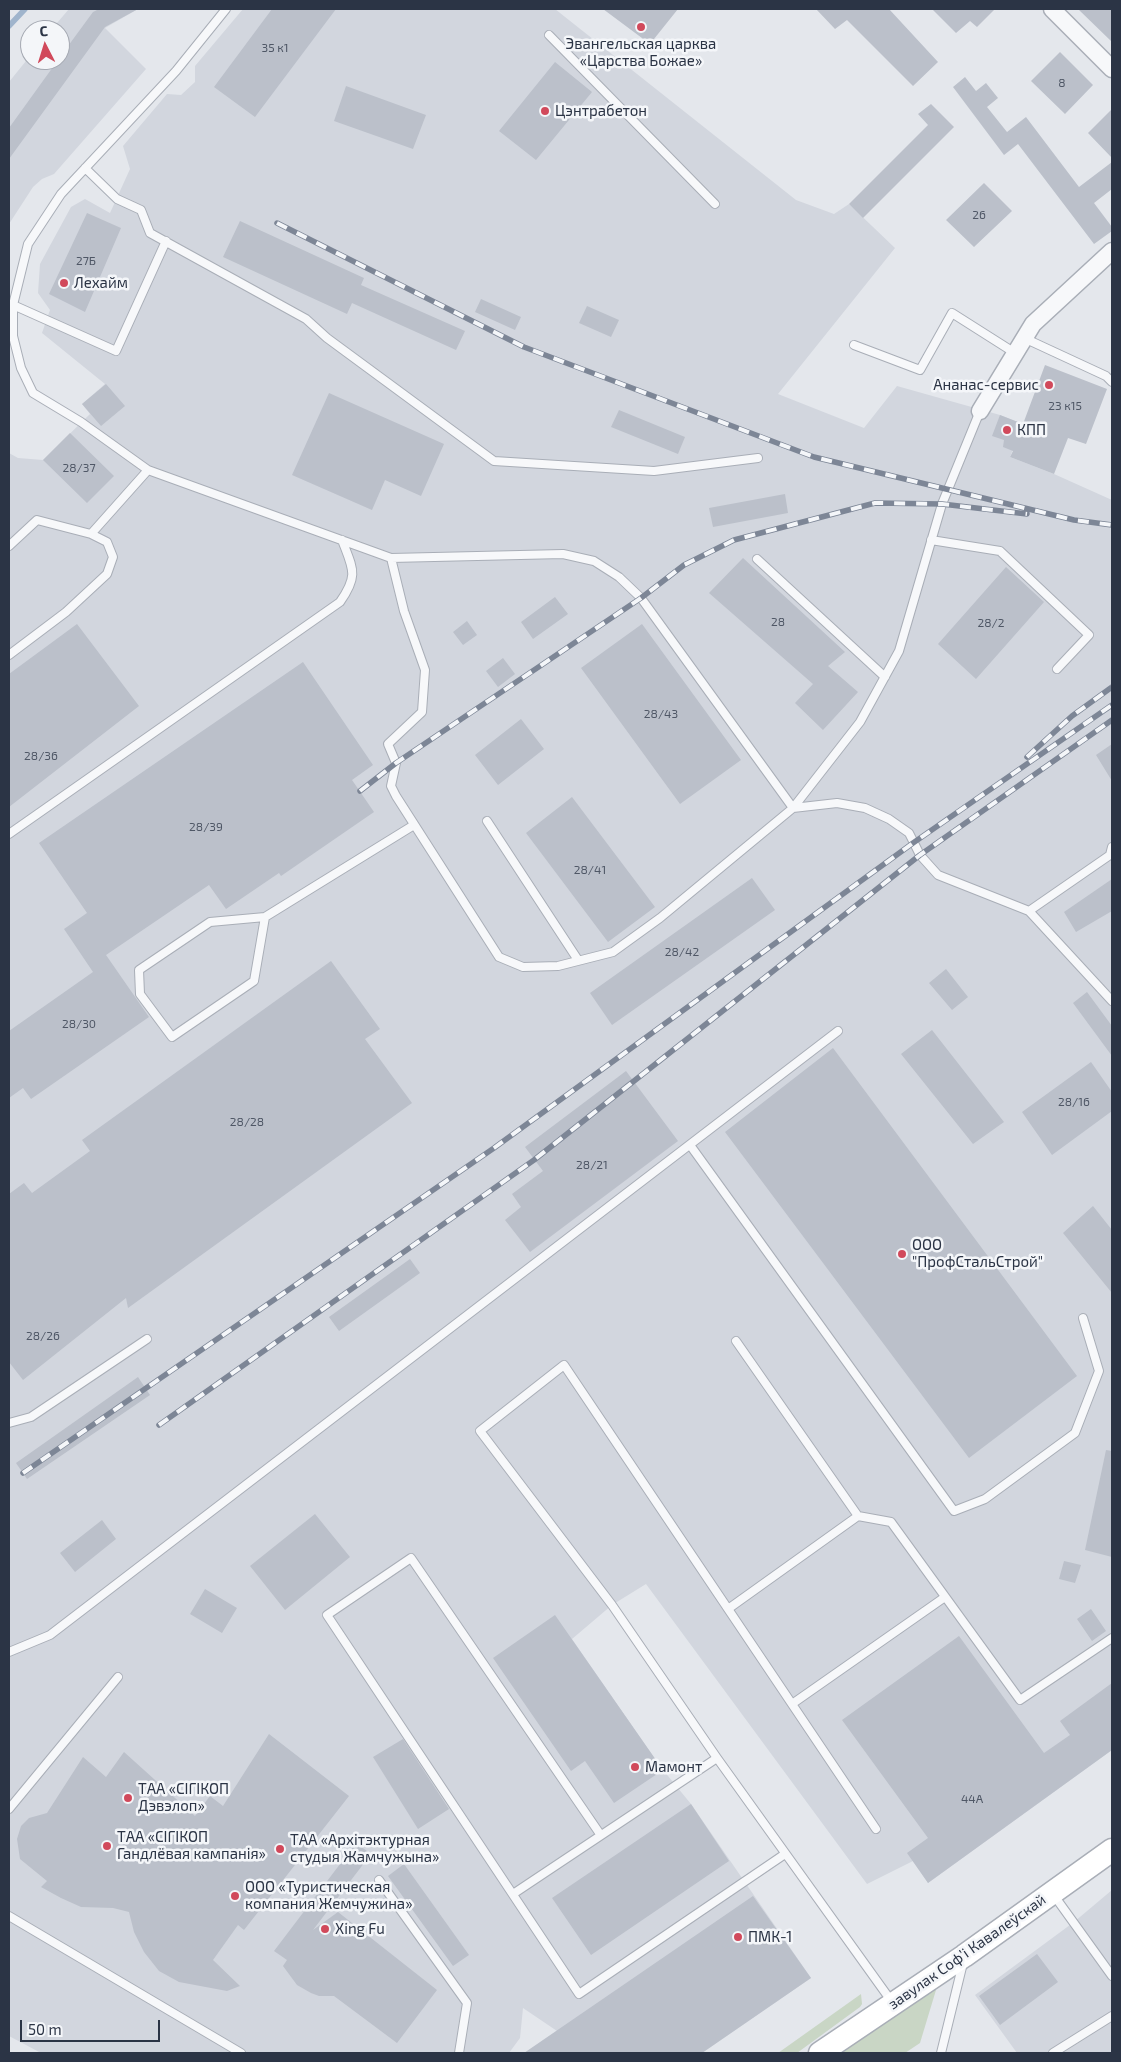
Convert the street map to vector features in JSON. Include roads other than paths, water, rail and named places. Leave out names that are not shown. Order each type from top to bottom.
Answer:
[{"type":"street","points":[[1052,9],[1112,69]]},
{"type":"street","points":[[980,410],[1033,324],[1112,251]]},
{"type":"street","name":"завулак Софʼі Кавалеўскай","points":[[820,2053],[964,1956],[1112,1850]]},
{"type":"lane","points":[[226,9],[176,71],[61,194],[28,244],[13,305],[13,336],[21,368],[33,393],[81,422],[148,470],[391,558],[563,554],[594,561],[620,576],[641,598],[793,808]]},
{"type":"lane","points":[[549,35],[715,204]]},
{"type":"lane","points":[[85,168],[117,198],[141,210],[150,233],[306,319],[327,338],[494,461],[654,471],[758,458]]},
{"type":"lane","points":[[13,305],[116,351],[166,241]]},
{"type":"lane","points":[[854,345],[920,370],[952,313],[1016,352]]},
{"type":"lane","points":[[1024,338],[1106,376],[1112,382]]},
{"type":"lane","points":[[391,558],[404,611],[424,670],[422,712],[388,744],[396,763],[391,786],[414,825],[500,957],[523,967],[558,966],[613,952],[660,918],[793,808],[860,722],[899,650],[942,504],[980,410]]},
{"type":"lane","points":[[91,534],[148,470]]},
{"type":"lane","points":[[9,546],[37,520],[91,534],[107,542],[113,557],[108,574],[66,612],[9,655]]},
{"type":"lane","points":[[9,834],[340,602],[351,586],[353,568],[342,540]]},
{"type":"lane","points":[[931,540],[1000,551],[1089,634],[1057,669]]},
{"type":"lane","points":[[757,559],[885,677]]},
{"type":"lane","points":[[793,808],[837,803],[865,808],[889,819],[909,833],[920,855],[938,875],[1029,911],[1112,1000]]},
{"type":"lane","points":[[487,821],[578,960]]},
{"type":"lane","points":[[265,917],[254,981],[172,1037],[140,994],[139,970],[210,922],[265,917],[414,825]]},
{"type":"lane","points":[[1029,911],[1110,855],[1112,847]]},
{"type":"lane","points":[[9,1652],[50,1636],[838,1031]]},
{"type":"lane","points":[[690,1145],[954,1511],[986,1498],[1075,1433],[1099,1371],[1083,1318]]},
{"type":"lane","points":[[9,1423],[32,1417],[147,1339]]},
{"type":"lane","points":[[736,1341],[858,1516],[891,1522],[1020,1700],[1112,1638]]},
{"type":"lane","points":[[876,1829],[564,1364],[480,1431],[612,1604],[716,1758],[893,2004]]},
{"type":"lane","points":[[728,1608],[858,1516]]},
{"type":"lane","points":[[600,1834],[411,1558],[327,1615],[579,1994],[785,1854]]},
{"type":"lane","points":[[792,1704],[945,1597]]},
{"type":"lane","points":[[9,1809],[118,1677]]},
{"type":"lane","points":[[512,1894],[716,1758]]},
{"type":"lane","points":[[379,1880],[467,2003],[459,2053]]},
{"type":"lane","points":[[1052,1892],[1112,1976]]},
{"type":"lane","points":[[9,1916],[241,2053]]},
{"type":"lane","points":[[941,2053],[964,1956]]},
{"type":"lane","points":[[1053,2053],[1112,2016]]},
{"type":"waterway","points":[[9,26],[25,9]]},
{"type":"railway","points":[[277,223],[524,347],[814,457],[1074,520],[1112,525]]},
{"type":"railway","points":[[360,791],[396,763],[641,598],[684,565],[734,540],[875,503],[942,504],[1027,514]]},
{"type":"railway","points":[[1027,757],[1072,716],[1112,687]]},
{"type":"railway","points":[[23,1473],[494,1148],[913,843],[1112,705]]},
{"type":"railway","points":[[159,1425],[534,1160],[920,855],[1112,720]]},
{"type":"place","name":"Эвангельская царква «Царства Божае»","points":[[641,27]]},
{"type":"place","name":"Цэнтрабетон","points":[[545,111]]},
{"type":"place","name":"Лехайм","points":[[64,283]]},
{"type":"place","name":"Ананас-сервис","points":[[1049,385]]},
{"type":"place","name":"КПП","points":[[1007,430]]},
{"type":"place","name":"ООО \"ПрофСтальСтрой\"","points":[[902,1254]]},
{"type":"place","name":"Мамонт","points":[[635,1767]]},
{"type":"place","name":"ТАА «СІГІКОП Дэвэлоп»","points":[[128,1798]]},
{"type":"place","name":"ТАА «СІГІКОП Гандлёвая кампанія»","points":[[107,1846]]},
{"type":"place","name":"ТАА «Архітэктурная студыя Жамчужына»","points":[[280,1849]]},
{"type":"place","name":"ООО «Туристическая компания Жемчужина»","points":[[235,1896]]},
{"type":"place","name":"Xing Fu","points":[[325,1929]]},
{"type":"place","name":"ПМК-1","points":[[738,1937]]}]
